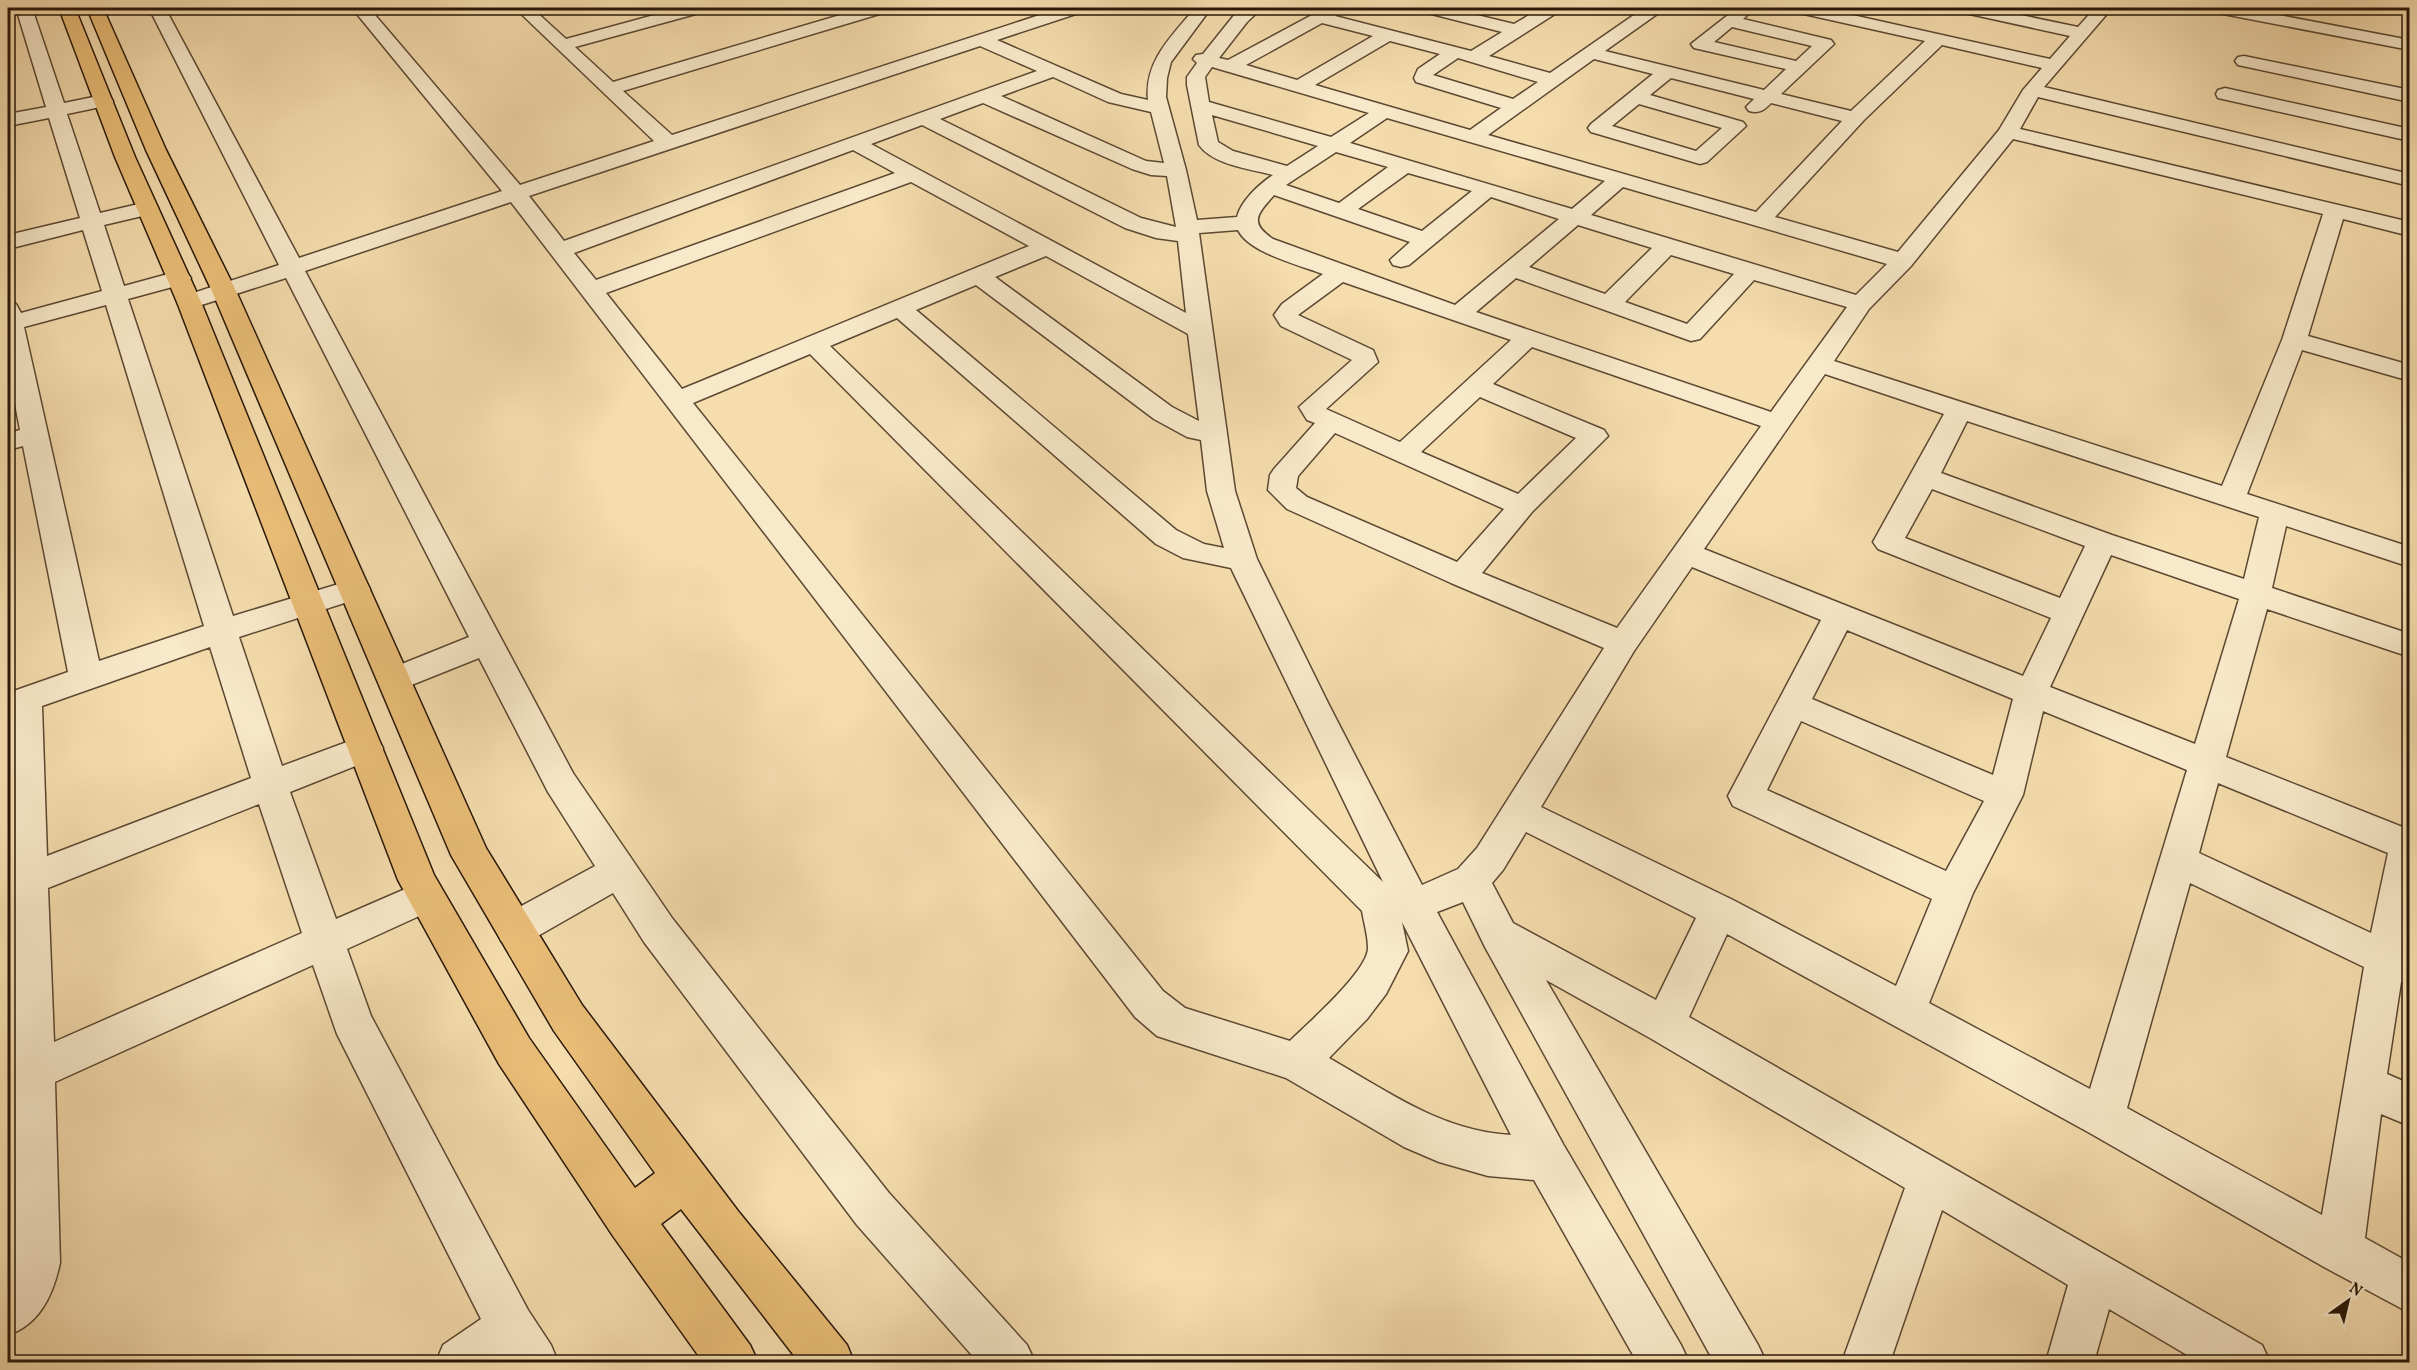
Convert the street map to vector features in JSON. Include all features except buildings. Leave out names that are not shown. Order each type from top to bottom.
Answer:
[{"type":"main road","points":[[67,8],[147,208],[184,290],[417,880],[514,1051],[629,1220],[734,1362]]},
{"type":"main road","points":[[95,8],[156,150],[224,291],[470,855],[568,1018],[686,1178],[830,1362]]},
{"type":"main road","points":[[629,1220],[686,1178]]},
{"type":"street","points":[[24,8],[271,787],[352,1021],[522,1345],[460,1362]]},
{"type":"street","points":[[157,8],[560,782],[658,930],[873,1209],[1010,1362]]},
{"type":"street","points":[[360,8],[516,194],[1113,961],[1149,1004],[1172,1023],[1297,1062],[1419,1132],[1455,1147],[1488,1155],[1548,1159]]},
{"type":"street","points":[[522,8],[668,143]]},
{"type":"street","points":[[563,45],[696,8]]},
{"type":"street","points":[[610,89],[880,8]]},
{"type":"street","points":[[86,678],[21,438],[9,319],[114,296],[184,290],[224,291],[1076,8]]},
{"type":"street","points":[[1203,8],[1192,57],[1209,145],[1216,151],[1289,173]]},
{"type":"street","points":[[1231,66],[1337,8]]},
{"type":"street","points":[[1430,8],[1516,30]]},
{"type":"street","points":[[1474,57],[1552,8],[1550,8]]},
{"type":"street","points":[[1474,136],[1654,8]]},
{"type":"street","points":[[1747,8],[1700,44],[1799,68]]},
{"type":"street","points":[[1801,8],[2053,65]]},
{"type":"street","points":[[1965,8],[2083,33]]},
{"type":"street","points":[[1396,904],[1447,892],[1471,880],[1490,859],[1623,643],[1861,304],[1903,261],[2008,132],[2032,90],[2104,8]]},
{"type":"street","points":[[2218,8],[2264,12],[2409,38]]},
{"type":"street","points":[[2204,131],[2244,61],[2255,39],[2264,12]]},
{"type":"street","points":[[2264,12],[2409,45]]},
{"type":"street","points":[[1320,17],[1553,80]]},
{"type":"street","points":[[1192,57],[1258,19],[1294,32]]},
{"type":"street","points":[[1664,1362],[1548,1159],[1396,904],[1312,705],[1242,559],[1221,490],[1200,330],[1195,229],[1176,170],[1157,97],[1162,61],[1192,57],[1231,66],[1620,179],[1682,175],[1825,44],[1729,21]]},
{"type":"street","points":[[1300,86],[1387,35]]},
{"type":"street","points":[[980,39],[1115,98],[1159,108]]},
{"type":"street","points":[[1761,220],[1855,118],[1938,39]]},
{"type":"street","points":[[1455,52],[1424,73],[1423,78],[1516,106]]},
{"type":"street","points":[[1590,53],[1855,118]]},
{"type":"street","points":[[2244,61],[2409,96]]},
{"type":"street","points":[[560,250],[1053,71]]},
{"type":"street","points":[[1667,72],[1598,128],[1761,220],[1903,261]]},
{"type":"street","points":[[2032,90],[2409,180]]},
{"type":"street","points":[[2225,94],[2409,135]]},
{"type":"street","points":[[984,96],[1139,165],[1151,169],[1176,170]]},
{"type":"street","points":[[1634,97],[1736,126]]},
{"type":"street","points":[[8,120],[103,101]]},
{"type":"street","points":[[1200,105],[1488,189],[1861,304]]},
{"type":"street","points":[[923,118],[1133,223],[1164,233],[1239,224],[1270,186],[1385,111]]},
{"type":"street","points":[[2008,132],[2409,229]]},
{"type":"street","points":[[855,143],[1200,330]]},
{"type":"street","points":[[1342,211],[1399,169],[1407,166]]},
{"type":"street","points":[[591,290],[912,174]]},
{"type":"street","points":[[1460,313],[1620,179]]},
{"type":"street","points":[[1270,186],[1426,240]]},
{"type":"street","points":[[1401,260],[1488,189]]},
{"type":"street","points":[[8,242],[147,208]]},
{"type":"street","points":[[2231,499],[2294,340],[2335,211]]},
{"type":"street","points":[[1239,224],[1265,244],[1340,273],[1777,423]]},
{"type":"street","points":[[1609,304],[1667,246]]},
{"type":"street","points":[[677,400],[1047,248]]},
{"type":"street","points":[[1513,269],[1691,334],[1749,271]]},
{"type":"street","points":[[1340,273],[1290,309],[1286,315],[1290,321],[1364,355],[1365,362],[1312,407],[1316,414],[1522,506]]},
{"type":"street","points":[[979,276],[1163,412],[1197,431],[1214,435]]},
{"type":"street","points":[[900,308],[1166,537],[1189,551],[1211,557],[1242,559]]},
{"type":"street","points":[[1403,454],[1529,337]]},
{"type":"street","points":[[2294,340],[2409,373]]},
{"type":"street","points":[[814,344],[1396,904]]},
{"type":"street","points":[[1819,364],[2409,557]]},
{"type":"street","points":[[1462,576],[1522,506],[1594,436],[1476,386]]},
{"type":"street","points":[[1959,410],[1888,542],[2068,613]]},
{"type":"street","points":[[1331,421],[1284,476],[1282,490],[1297,503],[1462,576],[1623,643]]},
{"type":"street","points":[[1925,477],[2102,542],[2409,646]]},
{"type":"street","points":[[2103,1118],[2256,593],[2274,513]]},
{"type":"street","points":[[1905,1012],[1954,892],[2005,795],[2031,693],[2102,542]]},
{"type":"street","points":[[1686,553],[2205,764],[2409,840],[2397,963],[2364,1084],[2340,1251]]},
{"type":"street","points":[[8,1311],[15,1306],[34,1281],[38,1254],[20,1077],[16,701],[222,631],[355,589]]},
{"type":"street","points":[[1839,615],[1746,796],[1954,892]]},
{"type":"street","points":[[394,680],[487,642]]},
{"type":"street","points":[[1793,704],[2005,795]]},
{"type":"street","points":[[19,883],[271,787],[366,748]]},
{"type":"street","points":[[1518,812],[1719,911],[2103,1118],[2409,1289]]},
{"type":"street","points":[[2177,860],[2397,963]]},
{"type":"street","points":[[515,929],[619,871]]},
{"type":"street","points":[[1471,880],[1499,935],[1741,1362]]},
{"type":"street","points":[[20,1077],[426,896]]},
{"type":"street","points":[[1297,1062],[1353,1006],[1372,982],[1388,951],[1396,904]]},
{"type":"street","points":[[1665,1025],[1719,911]]},
{"type":"street","points":[[1499,935],[1665,1025],[2244,1362]]},
{"type":"street","points":[[2364,1084],[2409,1106]]},
{"type":"street","points":[[1866,1362],[1930,1180]]},
{"type":"street","points":[[2070,1362],[2094,1275]]}]
